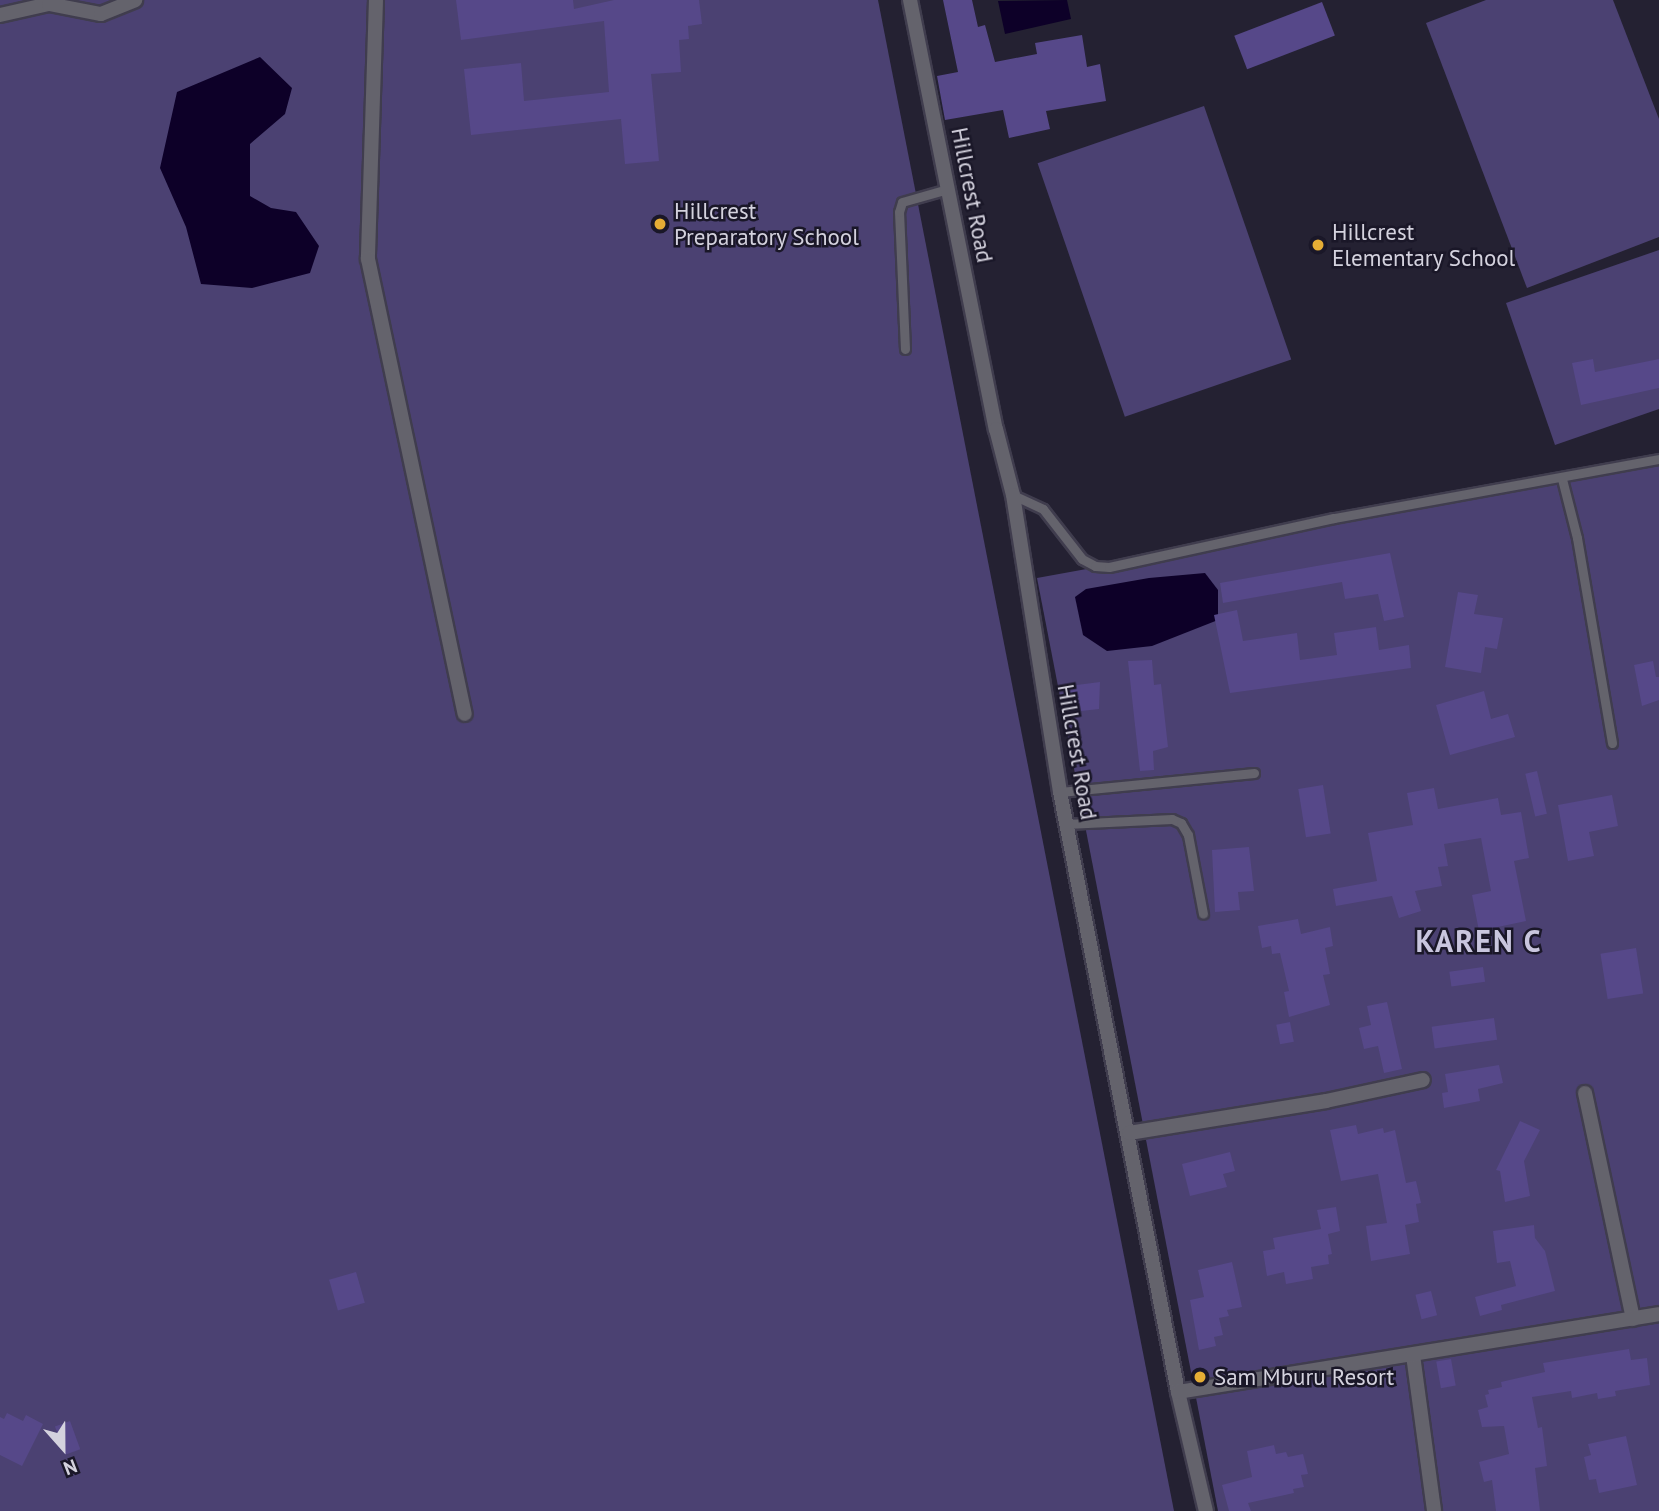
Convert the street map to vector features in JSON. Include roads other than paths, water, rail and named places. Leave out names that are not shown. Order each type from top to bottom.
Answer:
[{"type":"street","points":[[0,15],[49,4],[101,14],[135,0]]},
{"type":"street","points":[[376,0],[368,259],[380,324],[433,552],[465,714]]},
{"type":"street","name":"Hillcrest Road","points":[[910,0],[996,429],[1013,495],[1066,824],[1178,1392],[1206,1511]]},
{"type":"street","points":[[1129,1133],[1326,1101],[1423,1080]]},
{"type":"street","points":[[1586,1093],[1633,1319]]},
{"type":"street","points":[[1178,1392],[1659,1314]]},
{"type":"street","points":[[1413,1356],[1434,1511]]},
{"type":"lane","points":[[905,349],[900,212],[902,202],[948,189]]},
{"type":"lane","points":[[1013,495],[1043,509],[1083,559],[1095,566],[1109,566],[1334,518],[1525,483],[1562,479],[1659,459]]},
{"type":"lane","points":[[1562,479],[1577,538],[1612,743]]},
{"type":"lane","points":[[1060,792],[1254,773]]},
{"type":"lane","points":[[1066,824],[1172,818],[1181,823],[1188,835],[1203,914]]},
{"type":"place","name":"Hillcrest Preparatory School","points":[[660,224]]},
{"type":"place","name":"Hillcrest Elementary School","points":[[1318,245]]},
{"type":"place","name":"Sam Mburu Resort","points":[[1200,1377]]},
{"type":"district","name":"KAREN C","points":[[1479,941]]}]
